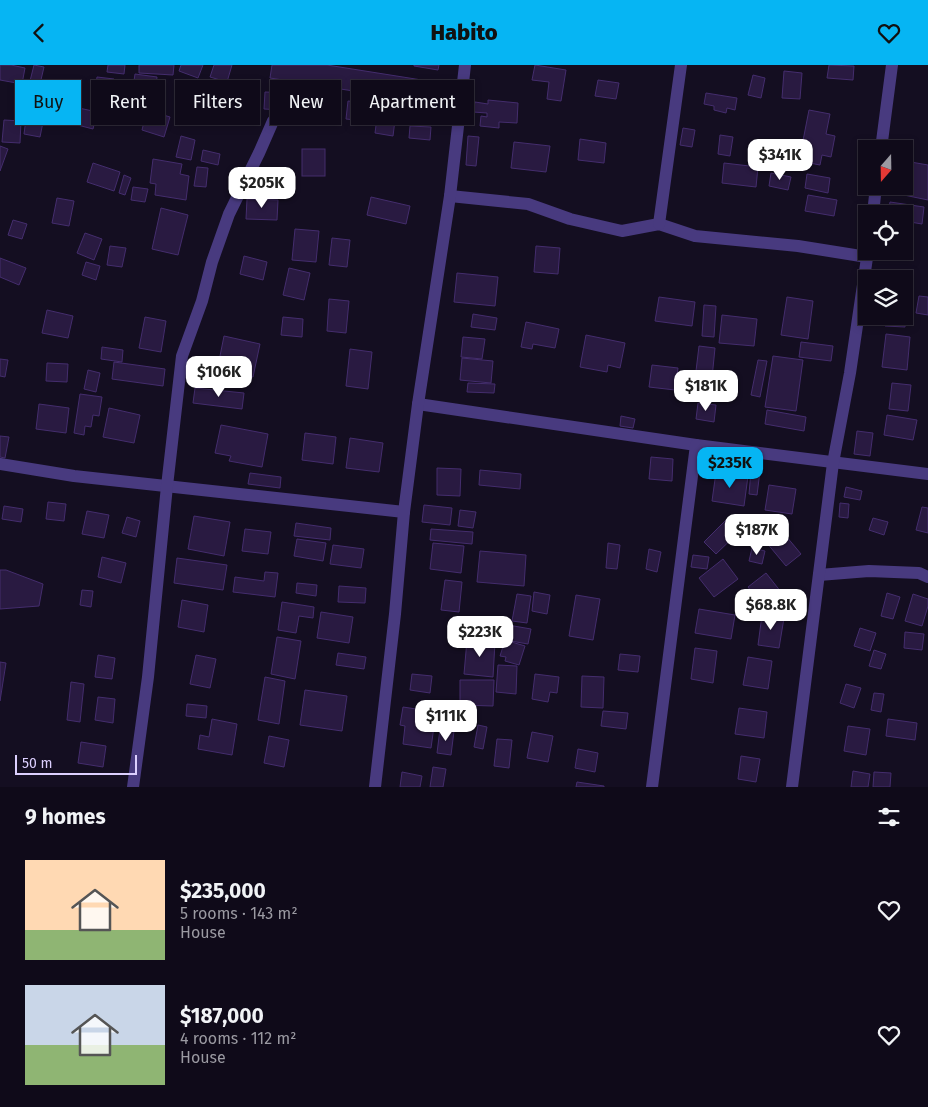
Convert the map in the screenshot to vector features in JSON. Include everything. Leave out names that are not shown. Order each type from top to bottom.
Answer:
[{"type":"street","points":[[374,787],[395,614],[404,512],[418,404],[450,195],[465,65]]},
{"type":"street","points":[[659,224],[681,65]]},
{"type":"street","points":[[882,140],[892,65]]},
{"type":"street","points":[[133,787],[148,677],[182,356],[202,301],[212,262],[229,214],[270,125]]},
{"type":"street","points":[[450,195],[528,204],[570,219],[622,231],[659,224],[694,236],[858,253]]},
{"type":"street","points":[[792,787],[833,463],[850,373],[867,260]]},
{"type":"street","points":[[418,404],[696,445],[928,474]]},
{"type":"street","points":[[652,787],[696,445]]},
{"type":"street","points":[[0,464],[74,476],[404,512]]},
{"type":"street","points":[[819,575],[869,571],[919,573],[928,577]]},
{"type":"building","points":[[0,65],[25,68],[23,80],[15,80],[15,83],[0,80]]},
{"type":"building","points":[[34,65],[44,67],[41,80],[30,80]]},
{"type":"building","points":[[108,65],[125,65],[124,74],[107,72]]},
{"type":"building","points":[[139,65],[174,65],[173,75],[139,73]]},
{"type":"building","points":[[181,65],[203,65],[198,78],[179,71]]},
{"type":"building","points":[[214,65],[232,65],[228,80],[210,77]]},
{"type":"building","points":[[272,65],[327,65],[422,80],[351,80],[351,91],[341,89],[341,80],[283,80],[270,78]]},
{"type":"building","points":[[414,65],[439,65],[438,70]]},
{"type":"building","points":[[535,65],[566,70],[561,101],[547,99],[549,82],[532,80]]},
{"type":"building","points":[[829,65],[854,66],[853,80],[827,78]]},
{"type":"building","points":[[784,71],[802,73],[800,99],[782,98]]},
{"type":"building","points":[[135,74],[157,77],[157,80],[134,80]]},
{"type":"building","points":[[753,75],[765,78],[761,98],[748,95]]},
{"type":"building","points":[[97,77],[114,79],[114,80],[97,80]]},
{"type":"building","points":[[598,80],[619,83],[616,99],[595,96]]},
{"type":"building","points":[[265,92],[270,92],[270,109],[264,109]]},
{"type":"building","points":[[706,93],[737,98],[735,110],[727,108],[726,113],[714,110],[714,106],[704,104]]},
{"type":"building","points":[[488,100],[518,103],[517,123],[499,122],[499,128],[480,126],[481,116],[487,117],[487,113],[474,112],[475,102],[488,104]]},
{"type":"building","points":[[348,101],[351,101],[351,120],[346,119]]},
{"type":"building","points":[[81,108],[91,111],[91,125],[94,125],[93,129],[78,125],[81,125]]},
{"type":"building","points":[[809,110],[830,114],[826,134],[835,136],[831,157],[822,155],[820,165],[799,161]]},
{"type":"building","points":[[165,115],[170,117],[164,137],[142,130],[143,125],[165,125]]},
{"type":"building","points":[[4,120],[15,121],[15,125],[21,125],[20,143],[2,142]]},
{"type":"building","points":[[25,125],[42,125],[40,137],[24,134]]},
{"type":"building","points":[[376,125],[394,125],[393,136],[375,133]]},
{"type":"building","points":[[410,126],[431,127],[430,140],[409,138]]},
{"type":"building","points":[[683,128],[695,130],[692,147],[680,145]]},
{"type":"building","points":[[720,135],[733,137],[730,156],[718,154]]},
{"type":"building","points":[[181,136],[195,140],[191,160],[176,157]]},
{"type":"building","points":[[468,136],[479,137],[476,166],[466,165]]},
{"type":"building","points":[[580,139],[606,143],[604,163],[578,160]]},
{"type":"building","points":[[514,142],[550,146],[546,172],[511,168]]},
{"type":"building","points":[[0,146],[8,149],[0,171]]},
{"type":"building","points":[[302,149],[325,149],[325,176],[302,176]]},
{"type":"building","points":[[203,150],[220,154],[218,165],[201,161]]},
{"type":"building","points":[[153,159],[182,164],[180,174],[189,176],[186,200],[155,195],[156,184],[150,183]]},
{"type":"building","points":[[913,162],[928,165],[928,200],[904,195],[913,195]]},
{"type":"building","points":[[93,163],[120,172],[114,191],[87,182]]},
{"type":"building","points":[[724,163],[758,167],[756,187],[722,183]]},
{"type":"building","points":[[197,167],[208,168],[206,187],[194,186]]},
{"type":"building","points":[[771,173],[791,177],[788,190],[769,186]]},
{"type":"building","points":[[807,174],[830,178],[828,193],[805,188]]},
{"type":"building","points":[[124,175],[131,178],[125,195],[119,193]]},
{"type":"building","points":[[133,187],[148,189],[145,202],[131,200]]},
{"type":"building","points":[[808,195],[837,200],[834,216],[805,211]]},
{"type":"building","points":[[371,197],[410,206],[406,224],[367,215]]},
{"type":"building","points":[[57,198],[74,201],[69,226],[52,223]]},
{"type":"building","points":[[247,199],[278,200],[277,220],[246,219]]},
{"type":"building","points":[[890,202],[910,205],[890,205]]},
{"type":"building","points":[[913,205],[924,207],[922,224],[913,222]]},
{"type":"building","points":[[161,208],[188,215],[178,255],[152,249]]},
{"type":"building","points":[[13,220],[27,224],[22,239],[8,235]]},
{"type":"building","points":[[295,229],[319,231],[316,262],[292,260]]},
{"type":"building","points":[[85,233],[102,239],[94,260],[77,253]]},
{"type":"building","points":[[332,238],[350,240],[347,267],[329,265]]},
{"type":"building","points":[[110,246],[126,248],[122,267],[107,265]]},
{"type":"building","points":[[536,246],[560,248],[558,274],[534,272]]},
{"type":"building","points":[[244,256],[267,262],[263,280],[240,274]]},
{"type":"building","points":[[0,258],[26,268],[19,285],[0,277]]},
{"type":"building","points":[[86,262],[100,266],[96,280],[82,275]]},
{"type":"building","points":[[289,268],[310,273],[304,300],[283,295]]},
{"type":"building","points":[[457,273],[498,277],[495,306],[454,302]]},
{"type":"building","points":[[919,296],[928,297],[928,315],[916,313]]},
{"type":"building","points":[[659,297],[695,302],[692,326],[655,321]]},
{"type":"building","points":[[787,297],[813,301],[808,339],[781,335]]},
{"type":"building","points":[[329,299],[349,301],[346,333],[327,331]]},
{"type":"building","points":[[704,305],[716,306],[714,337],[702,336]]},
{"type":"building","points":[[47,310],[73,316],[68,338],[42,333]]},
{"type":"building","points":[[473,314],[497,318],[495,330],[471,327]]},
{"type":"building","points":[[722,315],[757,319],[754,346],[719,343]]},
{"type":"building","points":[[145,317],[166,321],[161,352],[139,348]]},
{"type":"building","points":[[283,317],[303,319],[302,337],[281,335]]},
{"type":"building","points":[[526,322],[559,329],[555,348],[533,344],[532,349],[521,347]]},
{"type":"building","points":[[885,325],[905,325],[905,327]]},
{"type":"building","points":[[886,334],[910,337],[907,370],[882,367]]},
{"type":"building","points":[[586,335],[625,343],[620,368],[608,365],[607,372],[580,367]]},
{"type":"building","points":[[224,336],[260,344],[253,377],[227,371],[229,358],[220,356]]},
{"type":"building","points":[[463,337],[485,339],[482,359],[461,357]]},
{"type":"building","points":[[801,342],[833,346],[831,361],[799,357]]},
{"type":"building","points":[[699,346],[715,348],[710,398],[693,396]]},
{"type":"building","points":[[102,347],[123,350],[122,362],[101,359]]},
{"type":"building","points":[[350,349],[372,352],[368,389],[346,386]]},
{"type":"building","points":[[773,356],[803,360],[796,411],[765,407]]},
{"type":"building","points":[[462,358],[493,361],[491,383],[460,380]]},
{"type":"building","points":[[0,359],[8,360],[5,377],[0,376]]},
{"type":"building","points":[[758,360],[767,361],[760,397],[751,395]]},
{"type":"building","points":[[114,362],[165,369],[163,386],[112,379]]},
{"type":"building","points":[[47,363],[68,364],[67,382],[46,381]]},
{"type":"building","points":[[652,365],[678,368],[675,390],[649,387]]},
{"type":"building","points":[[88,370],[100,373],[96,392],[84,389]]},
{"type":"building","points":[[468,383],[495,384],[494,393],[467,392]]},
{"type":"building","points":[[892,383],[911,385],[908,411],[889,409]]},
{"type":"building","points":[[195,388],[244,393],[242,409],[193,403]]},
{"type":"building","points":[[80,394],[102,397],[99,416],[93,415],[91,427],[85,426],[84,435],[74,433]]},
{"type":"building","points":[[698,403],[716,405],[714,422],[696,419]]},
{"type":"building","points":[[39,404],[69,408],[66,433],[36,429]]},
{"type":"building","points":[[109,408],[140,415],[134,443],[103,437]]},
{"type":"building","points":[[767,410],[806,417],[804,431],[765,424]]},
{"type":"building","points":[[887,415],[917,420],[913,440],[884,435]]},
{"type":"building","points":[[621,416],[635,419],[633,428],[620,426]]},
{"type":"building","points":[[221,425],[268,434],[262,467],[229,461],[231,456],[215,453]]},
{"type":"building","points":[[857,431],[873,433],[870,456],[854,454]]},
{"type":"building","points":[[305,433],[336,437],[333,464],[302,460]]},
{"type":"building","points":[[0,436],[9,437],[5,458],[0,457]]},
{"type":"building","points":[[350,438],[383,443],[379,472],[346,468]]},
{"type":"building","points":[[651,457],[673,459],[672,481],[649,479]]},
{"type":"building","points":[[437,468],[461,469],[460,496],[437,495]]},
{"type":"building","points":[[480,470],[521,474],[520,489],[479,485]]},
{"type":"building","points":[[751,471],[760,471],[757,495],[749,494]]},
{"type":"building","points":[[716,472],[748,476],[744,506],[712,501]]},
{"type":"building","points":[[250,473],[281,477],[280,488],[248,484]]},
{"type":"building","points":[[769,485],[796,489],[792,514],[765,510]]},
{"type":"building","points":[[846,487],[862,491],[860,500],[844,497]]},
{"type":"building","points":[[48,502],[66,504],[64,521],[46,519]]},
{"type":"building","points":[[840,503],[849,504],[848,518],[839,517]]},
{"type":"building","points":[[424,505],[452,508],[450,525],[422,522]]},
{"type":"building","points":[[4,506],[23,509],[21,522],[2,519]]},
{"type":"building","points":[[922,507],[928,508],[928,533],[916,530]]},
{"type":"building","points":[[460,510],[476,512],[473,528],[458,526]]},
{"type":"building","points":[[87,511],[109,515],[104,538],[82,534]]},
{"type":"building","points":[[194,516],[230,522],[224,556],[188,549]]},
{"type":"building","points":[[730,516],[742,529],[716,554],[704,542]]},
{"type":"building","points":[[127,517],[140,521],[136,537],[122,533]]},
{"type":"building","points":[[873,518],[888,522],[884,535],[869,530]]},
{"type":"building","points":[[296,523],[331,528],[330,540],[294,536]]},
{"type":"building","points":[[245,529],[271,532],[268,554],[242,551]]},
{"type":"building","points":[[431,529],[473,532],[472,544],[430,540]]},
{"type":"building","points":[[781,530],[801,554],[786,566],[766,542]]},
{"type":"building","points":[[297,539],[326,543],[323,561],[294,556]]},
{"type":"building","points":[[433,543],[464,546],[461,573],[430,569]]},
{"type":"building","points":[[608,543],[620,545],[617,569],[606,568]]},
{"type":"building","points":[[333,545],[364,549],[361,568],[330,564]]},
{"type":"building","points":[[752,548],[765,551],[762,564],[749,561]]},
{"type":"building","points":[[649,549],[661,552],[657,572],[646,569]]},
{"type":"building","points":[[480,551],[526,555],[524,586],[477,582]]},
{"type":"building","points":[[693,555],[709,557],[707,569],[691,567]]},
{"type":"building","points":[[102,557],[126,563],[121,583],[98,577]]},
{"type":"building","points":[[177,558],[227,565],[223,590],[174,583]]},
{"type":"building","points":[[723,559],[738,579],[714,597],[699,578]]},
{"type":"building","points":[[0,570],[6,570],[43,584],[39,606],[0,609]]},
{"type":"building","points":[[265,572],[278,573],[275,597],[233,592],[235,577],[264,581]]},
{"type":"building","points":[[766,573],[785,597],[766,611],[748,587]]},
{"type":"building","points":[[445,580],[462,582],[459,612],[441,610]]},
{"type":"building","points":[[297,583],[317,585],[316,596],[296,593]]},
{"type":"building","points":[[339,586],[366,588],[365,603],[338,602]]},
{"type":"building","points":[[82,590],[93,591],[91,607],[80,605]]},
{"type":"building","points":[[534,592],[550,595],[547,614],[532,611]]},
{"type":"building","points":[[887,593],[900,597],[893,619],[881,616]]},
{"type":"building","points":[[517,594],[531,596],[527,623],[512,621]]},
{"type":"building","points":[[913,594],[928,599],[928,606],[922,626],[905,621]]},
{"type":"building","points":[[576,595],[600,599],[593,640],[569,636]]},
{"type":"building","points":[[182,600],[208,605],[204,632],[178,627]]},
{"type":"building","points":[[282,602],[314,607],[313,618],[299,616],[296,633],[278,630]]},
{"type":"building","points":[[699,609],[735,615],[731,639],[695,633]]},
{"type":"building","points":[[321,612],[353,617],[349,643],[317,638]]},
{"type":"building","points":[[762,615],[784,618],[779,648],[758,645]]},
{"type":"building","points":[[508,625],[531,629],[528,644],[505,640]]},
{"type":"building","points":[[860,628],[876,633],[870,651],[854,646]]},
{"type":"building","points":[[905,632],[924,634],[922,650],[904,648]]},
{"type":"building","points":[[277,637],[301,641],[295,679],[271,674]]},
{"type":"building","points":[[467,640],[495,642],[493,677],[464,674]]},
{"type":"building","points":[[505,640],[525,646],[519,665],[505,661],[506,657],[500,656]]},
{"type":"building","points":[[695,648],[717,651],[713,683],[691,679]]},
{"type":"building","points":[[874,650],[886,654],[881,669],[869,666]]},
{"type":"building","points":[[338,653],[366,657],[364,669],[336,665]]},
{"type":"building","points":[[620,654],[640,656],[638,672],[618,670]]},
{"type":"building","points":[[98,655],[115,658],[112,679],[95,677]]},
{"type":"building","points":[[196,655],[216,659],[210,688],[190,684]]},
{"type":"building","points":[[748,657],[772,661],[768,689],[743,685]]},
{"type":"building","points":[[0,662],[6,663],[0,701]]},
{"type":"building","points":[[498,665],[517,666],[516,694],[496,692]]},
{"type":"building","points":[[412,674],[432,676],[430,693],[410,690]]},
{"type":"building","points":[[535,674],[559,677],[557,693],[550,692],[548,702],[532,699]]},
{"type":"building","points":[[582,676],[604,677],[603,708],[581,707]]},
{"type":"building","points":[[265,677],[285,681],[279,724],[258,720]]},
{"type":"building","points":[[460,680],[494,680],[493,706],[460,705]]},
{"type":"building","points":[[71,682],[84,684],[80,722],[67,720]]},
{"type":"building","points":[[846,684],[861,688],[854,708],[840,703]]},
{"type":"building","points":[[305,690],[347,696],[342,731],[300,725]]},
{"type":"building","points":[[874,693],[884,694],[881,712],[871,710]]},
{"type":"building","points":[[98,697],[115,699],[113,723],[95,720]]},
{"type":"building","points":[[187,704],[207,706],[206,718],[186,716]]},
{"type":"building","points":[[403,707],[436,712],[431,748],[403,744],[405,726],[400,725]]},
{"type":"building","points":[[739,708],[767,712],[764,738],[735,734]]},
{"type":"building","points":[[603,711],[628,713],[626,729],[601,726]]},
{"type":"building","points":[[212,719],[237,724],[232,755],[198,749],[200,735],[209,737]]},
{"type":"building","points":[[888,719],[917,723],[915,740],[886,736]]},
{"type":"building","points":[[478,725],[487,727],[483,749],[474,747]]},
{"type":"building","points":[[848,726],[870,729],[866,755],[844,751]]},
{"type":"building","points":[[440,729],[454,731],[451,755],[437,753]]},
{"type":"building","points":[[532,732],[553,736],[548,762],[527,758]]},
{"type":"building","points":[[269,736],[289,740],[284,767],[264,763]]},
{"type":"building","points":[[497,739],[512,740],[509,768],[494,766]]},
{"type":"building","points":[[81,742],[106,746],[103,767],[78,763]]},
{"type":"building","points":[[578,749],[598,753],[595,772],[575,768]]},
{"type":"building","points":[[741,756],[760,759],[756,782],[738,779]]},
{"type":"building","points":[[433,767],[446,769],[443,787],[430,787]]},
{"type":"building","points":[[853,771],[870,774],[868,787],[851,787]]},
{"type":"building","points":[[402,772],[422,776],[420,787],[400,787]]},
{"type":"building","points":[[874,772],[891,773],[890,787],[873,787]]},
{"type":"building","points":[[577,782],[604,786],[604,787],[576,787]]}]
